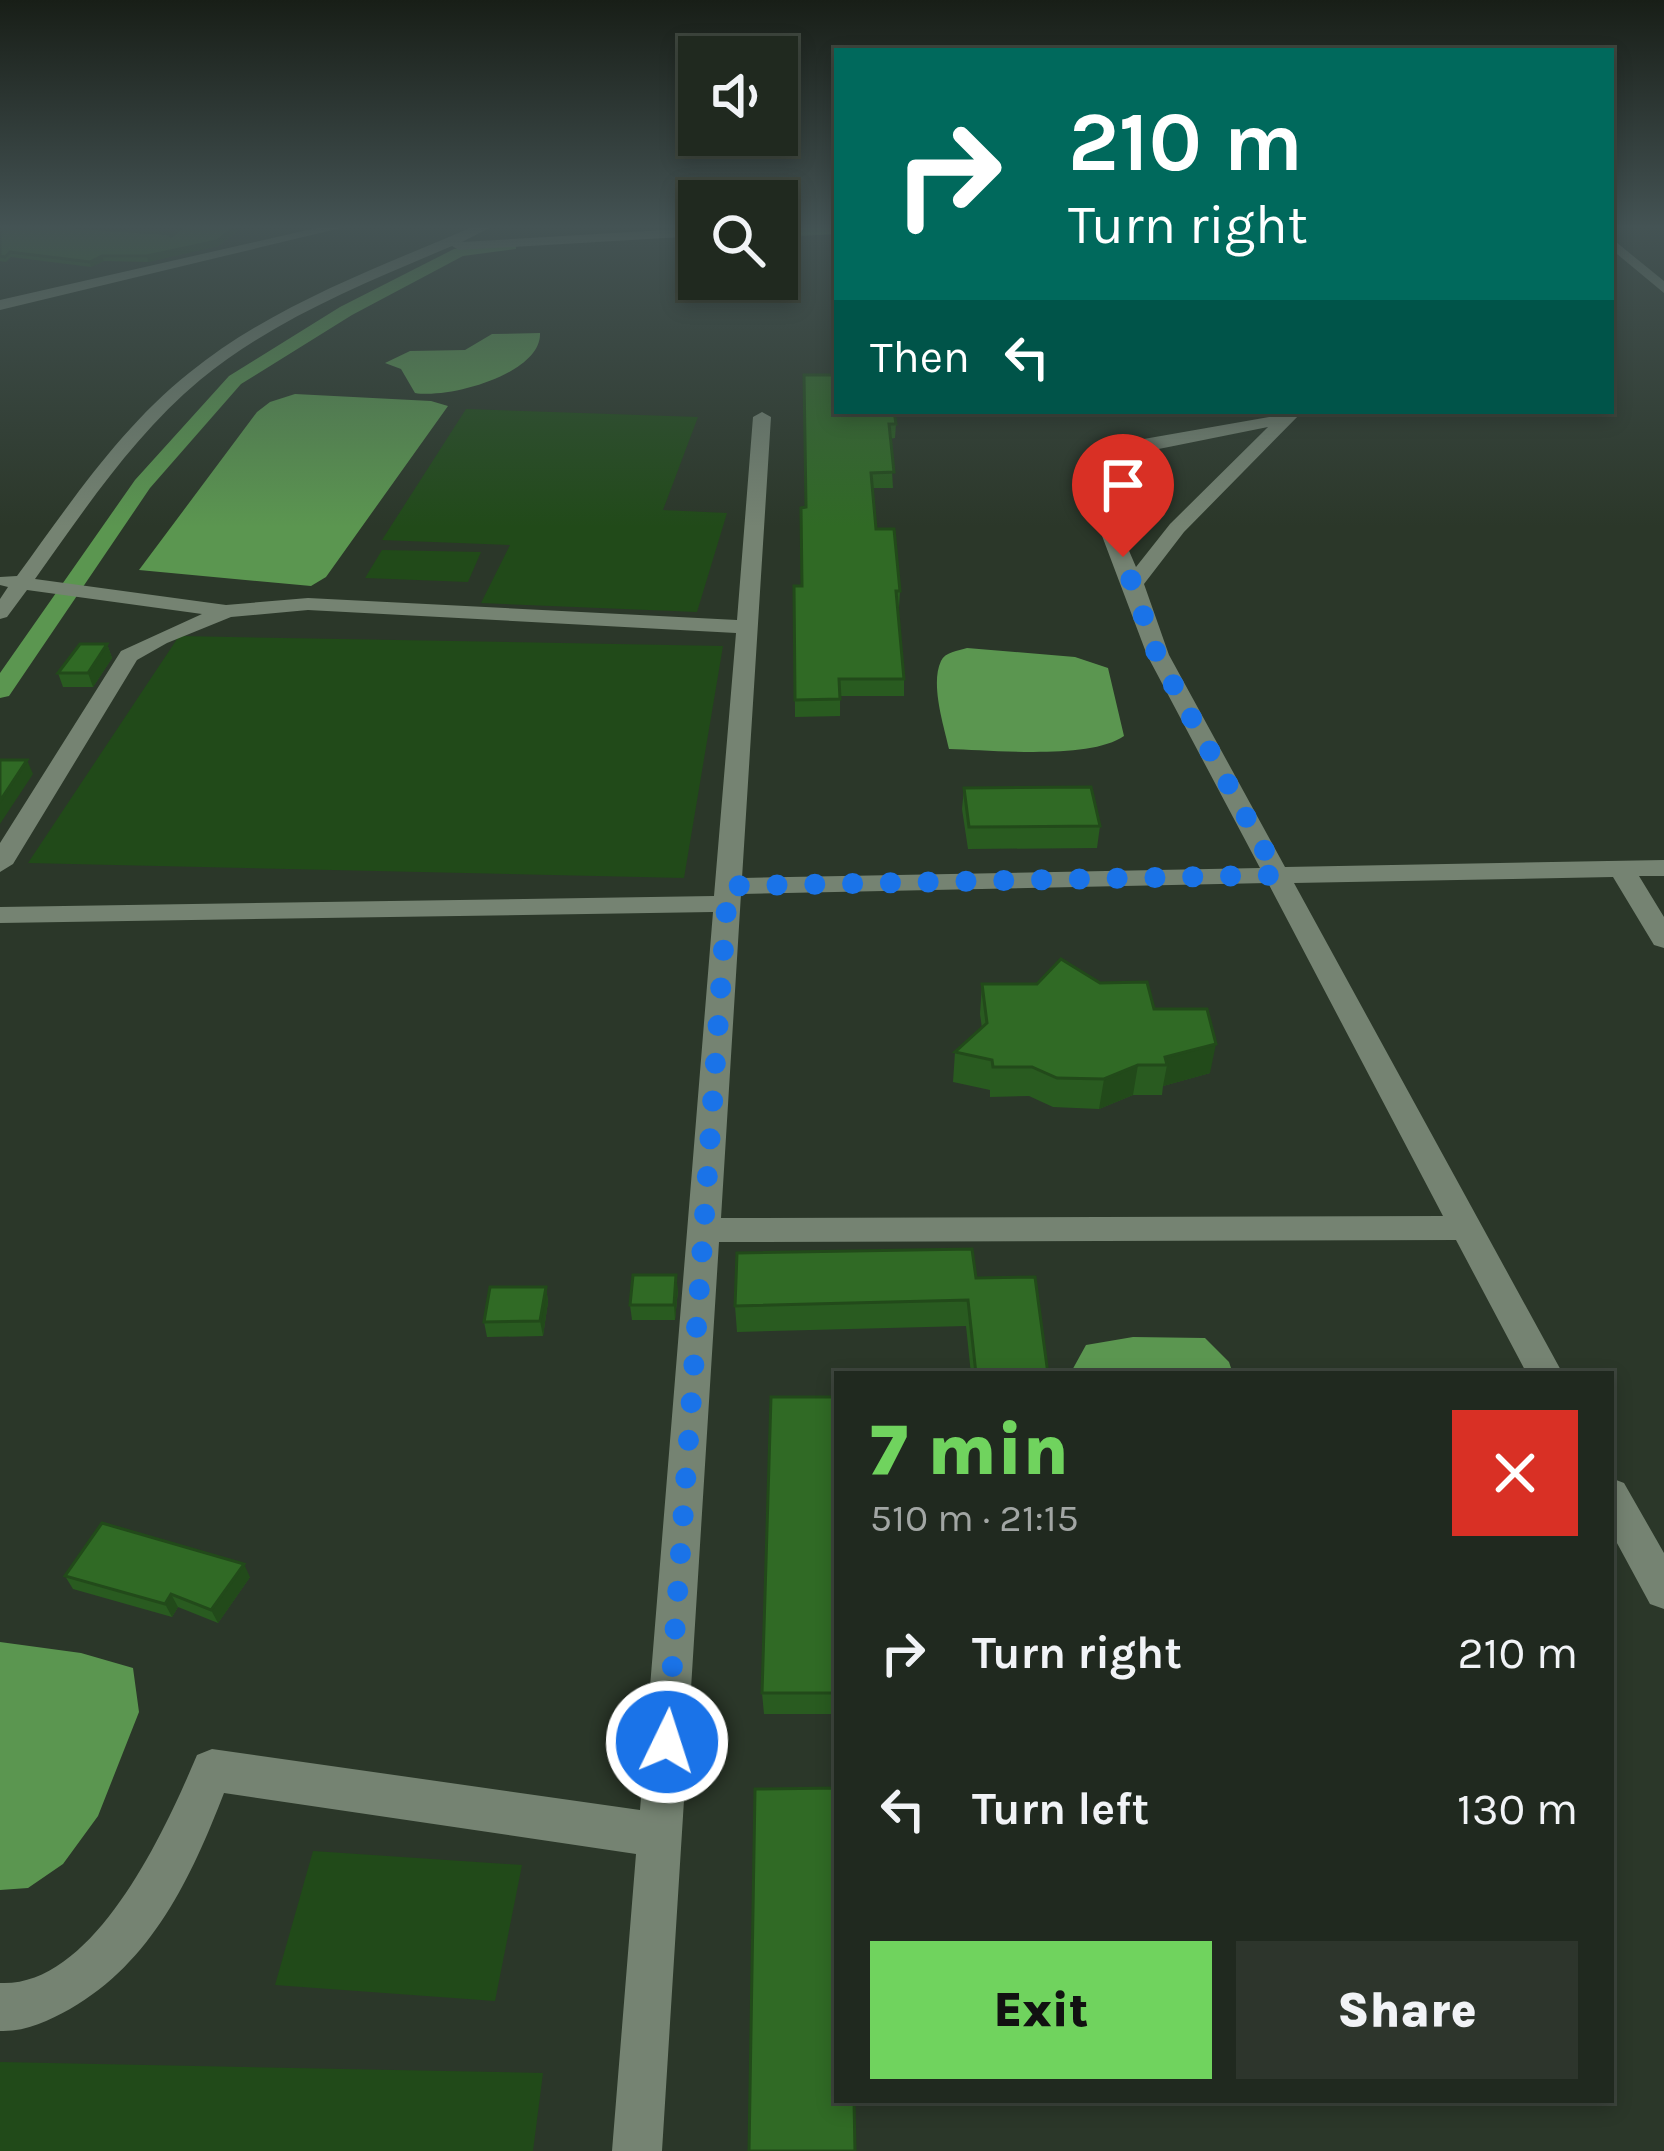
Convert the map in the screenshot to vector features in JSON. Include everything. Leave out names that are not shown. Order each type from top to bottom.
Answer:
[{"type":"street","points":[[0,613],[11,582],[149,418],[196,375],[271,326]]},
{"type":"street","points":[[1135,584],[1177,528],[1288,415]]},
{"type":"street","points":[[1288,415],[1101,456],[1096,467],[1103,512],[1135,584],[1157,655],[1543,1371]]},
{"type":"street","points":[[637,2151],[762,418]]},
{"type":"street","points":[[11,582],[226,611],[308,604],[747,627]]},
{"type":"street","points":[[0,864],[129,656],[159,638],[226,611]]},
{"type":"street","points":[[0,915],[1278,875],[1664,868]]},
{"type":"street","points":[[1621,869],[1664,939]]},
{"type":"street","points":[[704,1230],[1465,1228]]},
{"type":"street","points":[[1614,1500],[1664,1592]]},
{"type":"street","points":[[0,2007],[22,2009],[81,1977],[128,1935],[190,1824],[212,1770],[660,1835]]},
{"type":"shaded area","points":[[540,333],[537,347],[511,371],[450,392],[415,393],[401,369],[385,363],[410,351],[465,350],[492,334]]},
{"type":"shaded area","points":[[295,394],[431,401],[448,406],[326,577],[311,586],[139,570],[257,412]]},
{"type":"shaded area","points":[[466,409],[698,417],[663,510],[727,513],[697,612],[481,603],[510,545],[382,540]]},
{"type":"shaded area","points":[[382,550],[481,552],[468,582],[365,578]]},
{"type":"shaded area","points":[[179,636],[723,646],[684,878],[28,863]]},
{"type":"shaded area","points":[[967,648],[1075,657],[1108,668],[1124,736],[1065,751],[949,749],[939,705],[938,670],[945,656]]},
{"type":"shaded area","points":[[1133,1337],[1205,1338],[1232,1371],[1072,1371],[1086,1345]]},
{"type":"shaded area","points":[[0,1642],[81,1653],[133,1668],[139,1712],[98,1816],[63,1864],[28,1888],[0,1890]]},
{"type":"shaded area","points":[[313,1851],[522,1865],[495,2001],[275,1985]]},
{"type":"shaded area","points":[[0,2062],[543,2073],[533,2151],[0,2151]]},
{"type":"building","points":[[804,375],[834,375],[834,414],[894,414],[896,424],[889,424],[894,472],[871,473],[876,529],[894,529],[904,679],[839,679],[840,699],[795,700],[794,586],[802,586],[801,508],[806,507]]},
{"type":"building","points":[[80,644],[107,644],[88,673],[58,673]]},
{"type":"building","points":[[0,760],[27,760],[0,801]]},
{"type":"building","points":[[1091,787],[1100,826],[969,827],[964,788]]},
{"type":"building","points":[[1061,959],[1100,983],[1147,982],[1154,1009],[1207,1009],[1216,1044],[1165,1057],[1167,1065],[1138,1065],[1104,1079],[1057,1078],[1032,1067],[993,1067],[992,1060],[955,1052],[987,1023],[982,984],[1037,984]]},
{"type":"building","points":[[972,1249],[976,1278],[1035,1277],[1048,1371],[976,1371],[968,1300],[735,1306],[737,1253]]},
{"type":"building","points":[[633,1275],[676,1275],[674,1305],[630,1305]]},
{"type":"building","points":[[490,1287],[546,1287],[540,1321],[484,1322]]},
{"type":"building","points":[[771,1397],[834,1397],[834,1693],[762,1693]]},
{"type":"building","points":[[102,1523],[244,1564],[211,1610],[171,1594],[165,1604],[65,1576]]},
{"type":"building","points":[[834,1788],[834,2103],[854,2103],[855,2151],[749,2151],[755,1789]]},
{"type":"waterway","points":[[0,691],[142,484],[235,380],[321,326]]},
{"type":"route","points":[[667,1742],[728,886],[1278,875],[1157,655],[1123,557]]}]
